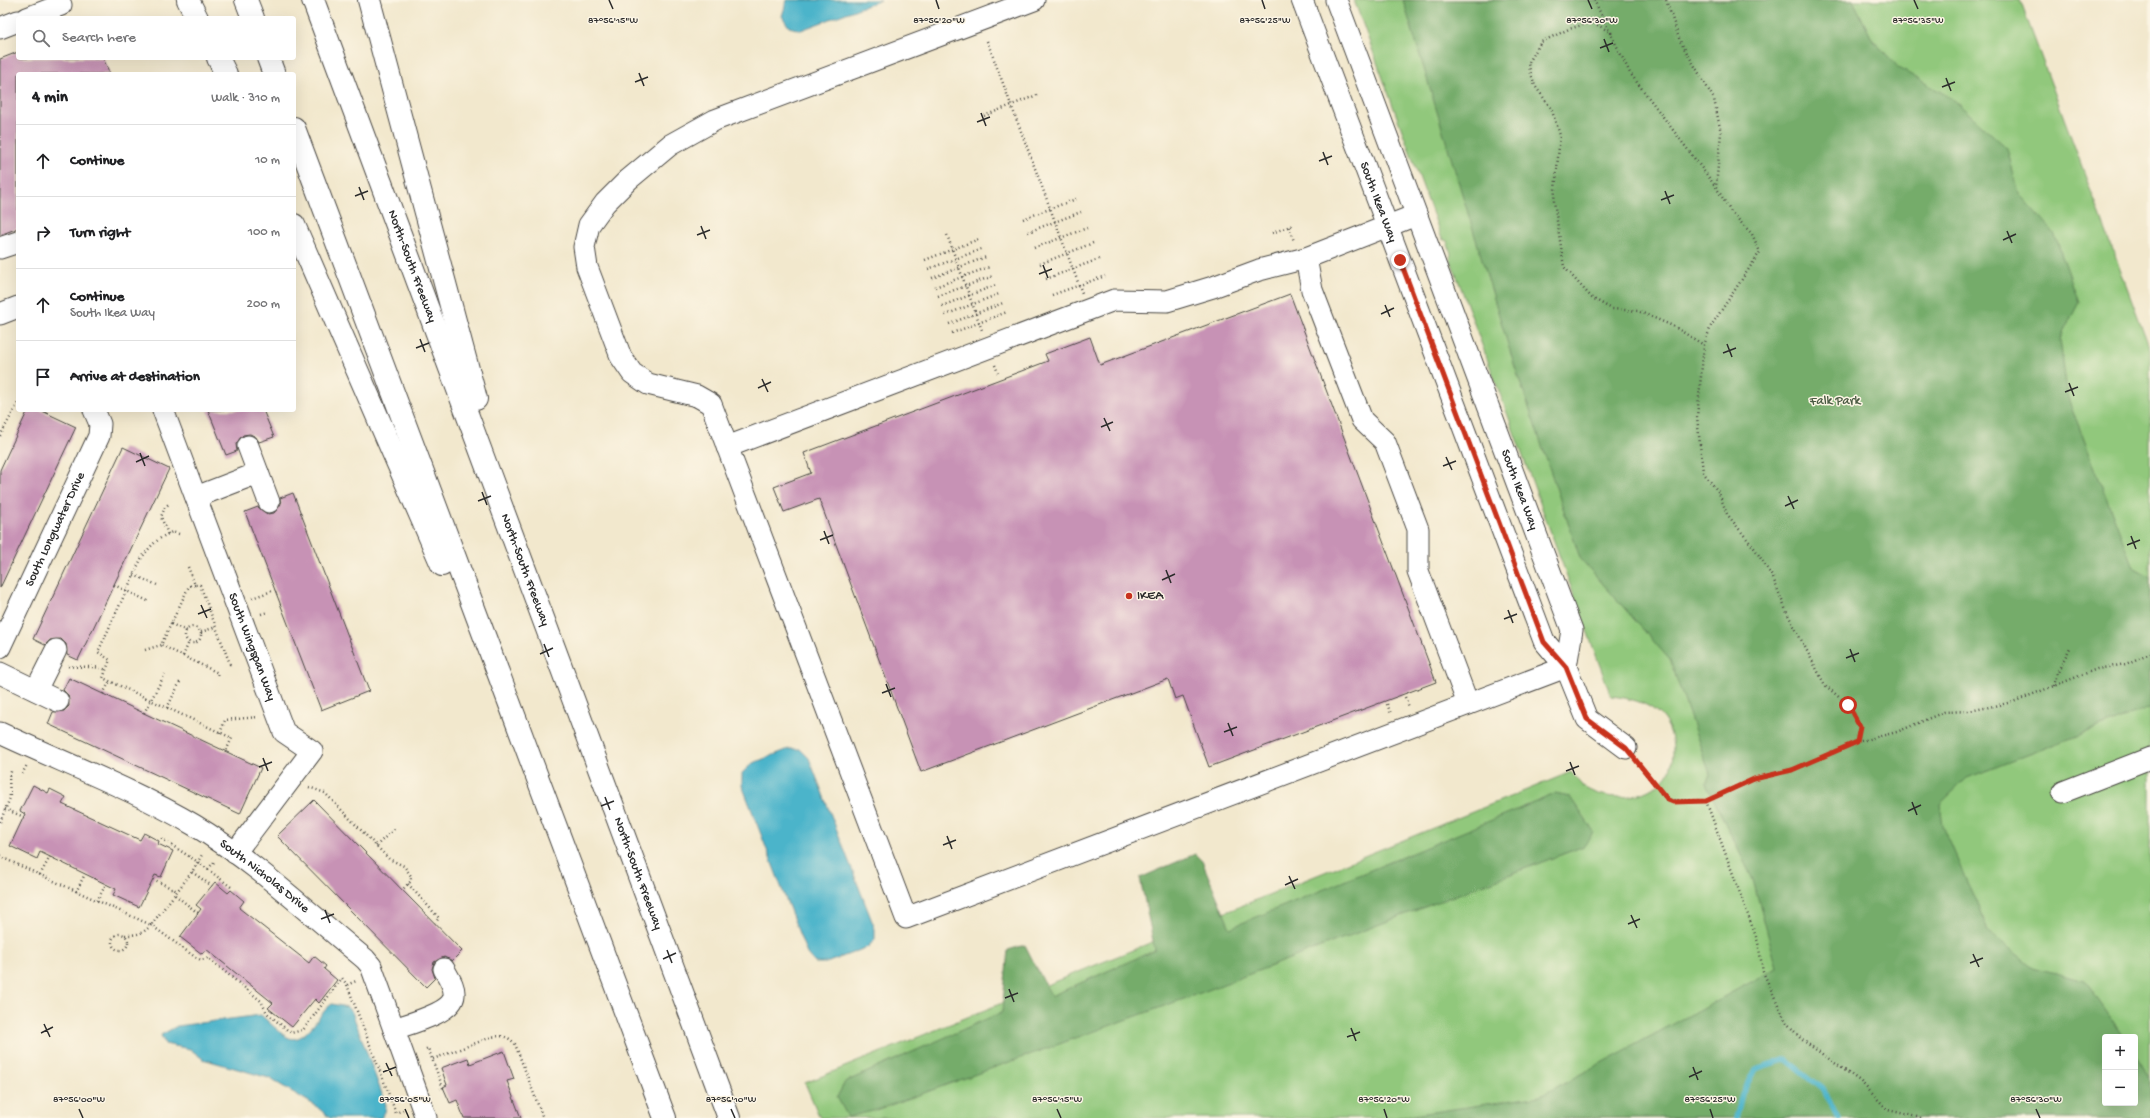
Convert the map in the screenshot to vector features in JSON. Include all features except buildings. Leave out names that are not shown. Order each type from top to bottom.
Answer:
[{"type":"highway","points":[[188,0],[196,16]]},
{"type":"highway","points":[[246,0],[252,16]]},
{"type":"highway","name":"North-South Freeway","points":[[313,0],[729,1118]]},
{"type":"highway","points":[[369,0],[512,533]]},
{"type":"highway","points":[[219,60],[225,72]]},
{"type":"highway","points":[[269,60],[273,72]]},
{"type":"highway","points":[[296,133],[665,1118]]},
{"type":"highway","points":[[296,230],[544,798]]},
{"type":"street","points":[[32,16],[61,5],[57,0]]},
{"type":"street","points":[[1034,0],[715,120],[670,145],[628,180],[605,203],[589,225],[584,247],[587,267],[621,357],[632,372],[648,384],[697,396],[711,404],[906,918],[1566,667]]},
{"type":"street","name":"South Ikea Way","points":[[1302,0],[1544,642],[1566,667],[1587,719],[1626,748]]},
{"type":"street","name":"South Ikea Way","points":[[1336,0],[1572,630],[1566,667]]},
{"type":"street","points":[[0,28],[16,22]]},
{"type":"street","points":[[727,447],[1114,300],[1167,301],[1214,287],[1259,270],[1306,258],[1416,216]]},
{"type":"street","points":[[0,248],[16,243]]},
{"type":"street","points":[[1306,258],[1312,290],[1362,420],[1385,442],[1418,529],[1418,571],[1468,704]]},
{"type":"street","points":[[0,314],[16,308]]},
{"type":"street","name":"South Longwater Drive","points":[[0,647],[99,436],[100,424],[95,412]]},
{"type":"street","name":"South Wingspan Way","points":[[164,412],[284,732],[312,751],[235,853]]},
{"type":"street","points":[[248,446],[269,502]]},
{"type":"street","points":[[196,497],[258,473]]},
{"type":"street","points":[[36,690],[56,650]]},
{"type":"street","points":[[0,673],[58,701]]},
{"type":"street","name":"South Nicholas Drive","points":[[0,734],[162,808],[195,826],[235,853],[365,959],[371,966],[426,1118]]},
{"type":"street","points":[[2063,792],[2150,758]]},
{"type":"street","points":[[394,1029],[442,1011],[450,1004],[454,996],[451,982],[444,969]]},
{"type":"path","points":[[1594,0],[1612,33],[1630,73],[1716,187],[1731,212],[1752,234],[1760,252],[1711,326],[1704,345],[1697,417],[1703,472],[1718,493],[1727,514],[1755,548],[1773,578],[1787,613],[1825,685],[1848,705],[1860,727],[1857,742]]},
{"type":"path","points":[[1666,0],[1680,40],[1714,99],[1721,133],[1716,187]]},
{"type":"path","points":[[1612,33],[1592,22],[1569,28],[1541,42],[1528,64],[1535,86],[1551,108],[1560,134],[1554,201],[1564,267],[1592,298],[1612,308],[1638,311],[1673,326],[1704,345]]},
{"type":"path","points":[[986,41],[1088,310]]},
{"type":"path","points":[[984,116],[1037,96]]},
{"type":"path","points":[[1023,219],[1076,199]]},
{"type":"path","points":[[1028,232],[1081,212]]},
{"type":"path","points":[[1272,234],[1293,225]]},
{"type":"path","points":[[1034,248],[1087,228]]},
{"type":"path","points":[[947,235],[998,373]]},
{"type":"path","points":[[925,260],[979,239]]},
{"type":"path","points":[[1040,264],[1093,243]]},
{"type":"path","points":[[928,269],[982,249]]},
{"type":"path","points":[[932,278],[986,257]]},
{"type":"path","points":[[1046,279],[1099,260]]},
{"type":"path","points":[[935,287],[989,267]]},
{"type":"path","points":[[938,296],[993,276]]},
{"type":"path","points":[[1052,295],[1105,276]]},
{"type":"path","points":[[942,306],[996,285]]},
{"type":"path","points":[[945,314],[1000,294]]},
{"type":"path","points":[[949,324],[1003,303]]},
{"type":"path","points":[[952,333],[1007,312]]},
{"type":"path","points":[[0,436],[16,407]]},
{"type":"path","points":[[168,534],[161,517],[165,507],[170,503]]},
{"type":"path","points":[[178,534],[172,532],[150,546],[134,575],[98,652],[110,660],[103,678],[232,738],[226,751]]},
{"type":"path","points":[[188,567],[195,585]]},
{"type":"path","points":[[134,575],[157,585]]},
{"type":"path","points":[[114,585],[150,602]]},
{"type":"path","points":[[161,645],[189,586],[200,585],[230,664],[232,663]]},
{"type":"path","points":[[171,624],[187,631]]},
{"type":"path","points":[[189,642],[198,641],[201,632],[216,626]]},
{"type":"path","points":[[187,631],[195,627],[201,632]]},
{"type":"path","points":[[187,631],[186,638],[189,642]]},
{"type":"path","points":[[183,656],[189,642]]},
{"type":"path","points":[[145,650],[161,645],[218,673],[217,676]]},
{"type":"path","points":[[2054,686],[2057,673],[2071,646]]},
{"type":"path","points":[[1626,748],[1668,800],[1673,802],[1706,801],[1754,779],[1792,770],[1857,742],[1897,732],[1944,712],[1970,711],[2013,702],[2097,669],[2126,664],[2150,653]]},
{"type":"path","points":[[79,667],[96,665],[107,670]]},
{"type":"path","points":[[144,713],[165,674]]},
{"type":"path","points":[[103,694],[110,682]]},
{"type":"path","points":[[167,708],[180,682]]},
{"type":"path","points":[[220,733],[225,720],[260,718]]},
{"type":"path","points":[[0,822],[10,798],[9,777],[12,769]]},
{"type":"path","points":[[307,785],[325,793],[376,847],[389,859],[404,866],[411,876],[411,881],[402,890]]},
{"type":"path","points":[[1706,801],[1758,942],[1763,972],[1786,1022],[1801,1039],[1860,1081],[1888,1110],[1921,1118]]},
{"type":"path","points":[[5,809],[24,818]]},
{"type":"path","points":[[376,847],[396,827]]},
{"type":"path","points":[[162,838],[198,862],[230,887],[233,884]]},
{"type":"path","points":[[125,935],[128,940],[125,948],[117,950],[113,947],[111,942],[113,936],[120,933],[125,935],[137,935],[145,932],[192,872],[206,849]]},
{"type":"path","points":[[0,855],[76,892],[151,925],[201,960],[208,958],[261,1001],[267,1013],[291,1033],[303,1030],[342,978],[347,985],[396,1113],[409,1108]]},
{"type":"path","points":[[40,875],[50,857]]},
{"type":"path","points":[[192,872],[212,886]]},
{"type":"path","points":[[76,892],[85,874]]},
{"type":"path","points":[[153,879],[178,891]]},
{"type":"path","points":[[97,901],[106,884]]},
{"type":"path","points":[[408,884],[439,918],[435,923]]},
{"type":"path","points":[[174,895],[198,913]]},
{"type":"path","points":[[432,1059],[499,1035],[511,1039],[515,1044],[543,1118]]},
{"type":"path","points":[[426,1049],[428,1048],[443,1088],[440,1089]]},
{"type":"green space","name":"Falk Park","points":[[1354,0],[2020,0],[2150,349],[2150,1118],[820,1118],[805,1083],[1571,772],[1585,788],[1595,793],[1617,797],[1638,794],[1649,790],[1668,775],[1673,754],[1672,740],[1669,728],[1663,719],[1656,711],[1647,705],[1624,698],[1611,696],[1450,258],[1451,254],[1447,241],[1442,239]]},
{"type":"green space","name":"Falk Park","points":[[1403,0],[1853,0],[1872,39],[1899,68],[1953,99],[2007,148],[2019,194],[2054,233],[2079,302],[2060,339],[2068,398],[2133,567],[2150,576],[2150,708],[1967,778],[1940,804],[1943,826],[1989,932],[2033,967],[2085,981],[2122,1034],[2102,1034],[2102,1106],[2138,1106],[2138,1059],[2150,1078],[2150,1118],[1393,1118],[1540,1096],[1777,968],[1753,880],[1706,784],[1710,774],[1670,660],[1580,558],[1513,361]]},
{"type":"green space","points":[[1555,794],[1570,797],[1594,832],[1584,846],[1203,992],[877,1110],[848,1117],[837,1097],[845,1082],[1002,1012],[1008,950],[1025,945],[1051,996],[1155,950],[1140,878],[1195,854],[1202,861],[1230,928]]},
{"type":"water","points":[[787,0],[881,0],[801,30],[789,27],[782,16]]},
{"type":"water","points":[[789,749],[800,749],[809,758],[875,929],[875,939],[868,947],[826,963],[815,963],[807,954],[742,785],[742,773],[753,763]]},
{"type":"water","points":[[332,1004],[347,1007],[352,1012],[386,1105],[385,1112],[381,1118],[330,1118],[316,1106],[269,1078],[203,1059],[190,1049],[165,1044],[161,1035],[177,1026],[261,1015],[284,1035],[294,1039],[306,1033]]},
{"type":"waterway","points":[[1736,1118],[1742,1094],[1755,1069],[1786,1059],[1823,1089],[1838,1118]]},
{"type":"place","name":"IKEA","points":[[1129,596]]},
{"type":"route","points":[[1400,260],[1544,642],[1566,667],[1587,719],[1626,748],[1668,800],[1673,802],[1706,801],[1754,779],[1792,770],[1857,742],[1860,727],[1848,705]]}]
